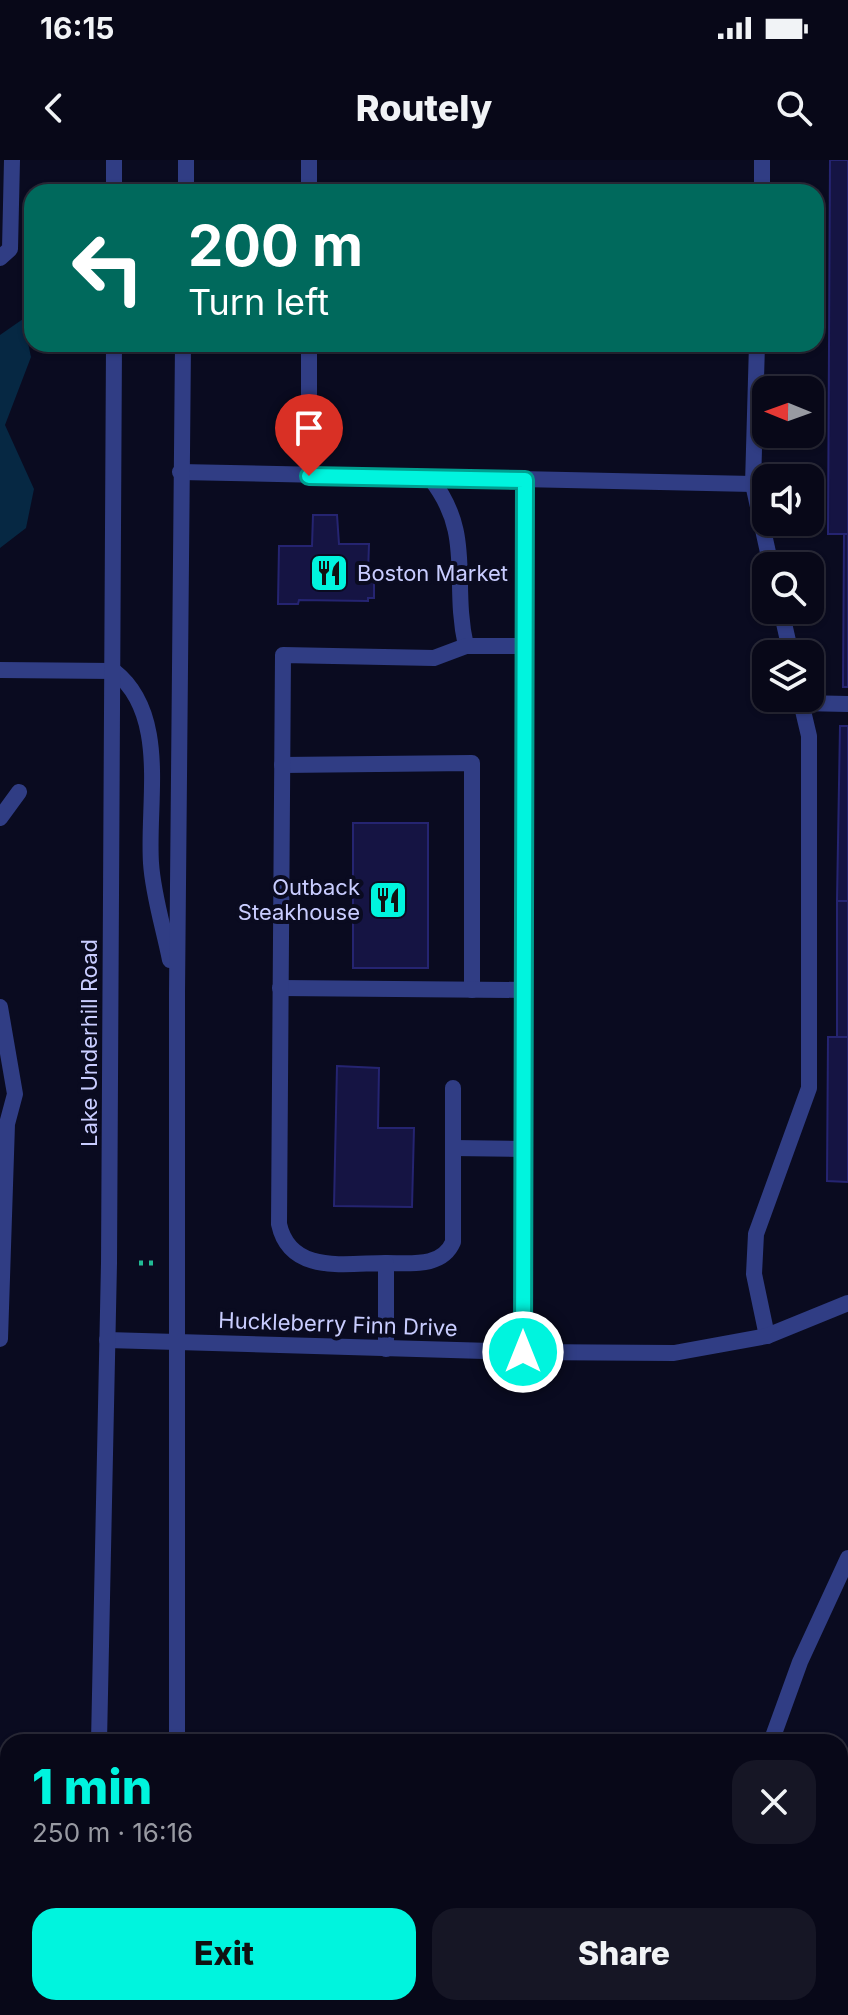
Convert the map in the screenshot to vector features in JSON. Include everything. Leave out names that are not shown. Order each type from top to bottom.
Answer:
[{"type":"street","points":[[0,258],[10,249],[12,160]]},
{"type":"street","points":[[114,160],[114,184]]},
{"type":"street","points":[[186,160],[186,184]]},
{"type":"street","points":[[309,160],[309,184]]},
{"type":"street","points":[[762,160],[762,184]]},
{"type":"street","name":"Lake Underhill Road","points":[[99,1734],[107,1340],[114,352]]},
{"type":"street","points":[[177,1734],[177,993],[183,352]]},
{"type":"street","points":[[309,352],[309,476]]},
{"type":"street","points":[[754,464],[757,352]]},
{"type":"street","points":[[180,472],[752,484]]},
{"type":"street","points":[[430,478],[447,499],[457,526],[460,619],[466,646]]},
{"type":"street","points":[[523,1352],[525,480]]},
{"type":"street","points":[[453,1088],[453,1242],[448,1252],[425,1263],[309,1261],[287,1246],[282,1237],[280,988],[283,655],[434,658],[466,646],[525,646]]},
{"type":"street","points":[[0,670],[114,671],[127,681],[141,703],[149,725],[151,866],[177,993]]},
{"type":"street","points":[[824,702],[848,704]]},
{"type":"street","points":[[767,1336],[754,1274],[756,1234],[809,1088],[809,736],[803,712]]},
{"type":"street","points":[[282,765],[472,763],[472,990]]},
{"type":"street","points":[[0,818],[19,792]]},
{"type":"street","points":[[280,988],[524,990]]},
{"type":"street","points":[[0,1007],[15,1094],[4,1121],[0,1339]]},
{"type":"street","points":[[453,1148],[524,1149]]},
{"type":"street","points":[[386,1263],[386,1349]]},
{"type":"street","name":"Huckleberry Finn Drive","points":[[107,1340],[386,1349],[674,1353],[767,1336],[848,1303]]},
{"type":"street","points":[[774,1734],[800,1662],[848,1558]]},
{"type":"path","points":[[139,1263],[154,1263]]},
{"type":"water","points":[[23,319],[24,352],[30,352],[31,357],[5,425],[34,489],[26,528],[0,548],[0,335]]},
{"type":"building","points":[[830,160],[848,160],[848,534],[828,534]]},
{"type":"building","points":[[313,515],[337,515],[339,544],[369,544],[368,574],[374,574],[374,598],[368,598],[368,601],[299,600],[298,604],[278,604],[279,546],[312,546]]},
{"type":"building","points":[[844,534],[848,534],[848,687],[843,687]]},
{"type":"building","points":[[840,726],[848,726],[848,901],[837,901]]},
{"type":"building","points":[[353,823],[428,823],[428,968],[353,968]]},
{"type":"building","points":[[837,901],[848,901],[848,1037],[837,1037]]},
{"type":"building","points":[[828,1037],[848,1037],[848,1182],[827,1181]]},
{"type":"building","points":[[337,1066],[379,1068],[378,1128],[414,1128],[412,1207],[334,1206]]},
{"type":"place","name":"Boston Market","points":[[329,573]]},
{"type":"place","name":"Outback Steakhouse","points":[[388,900]]},
{"type":"route","points":[[309,476],[525,480],[523,1352]]}]
